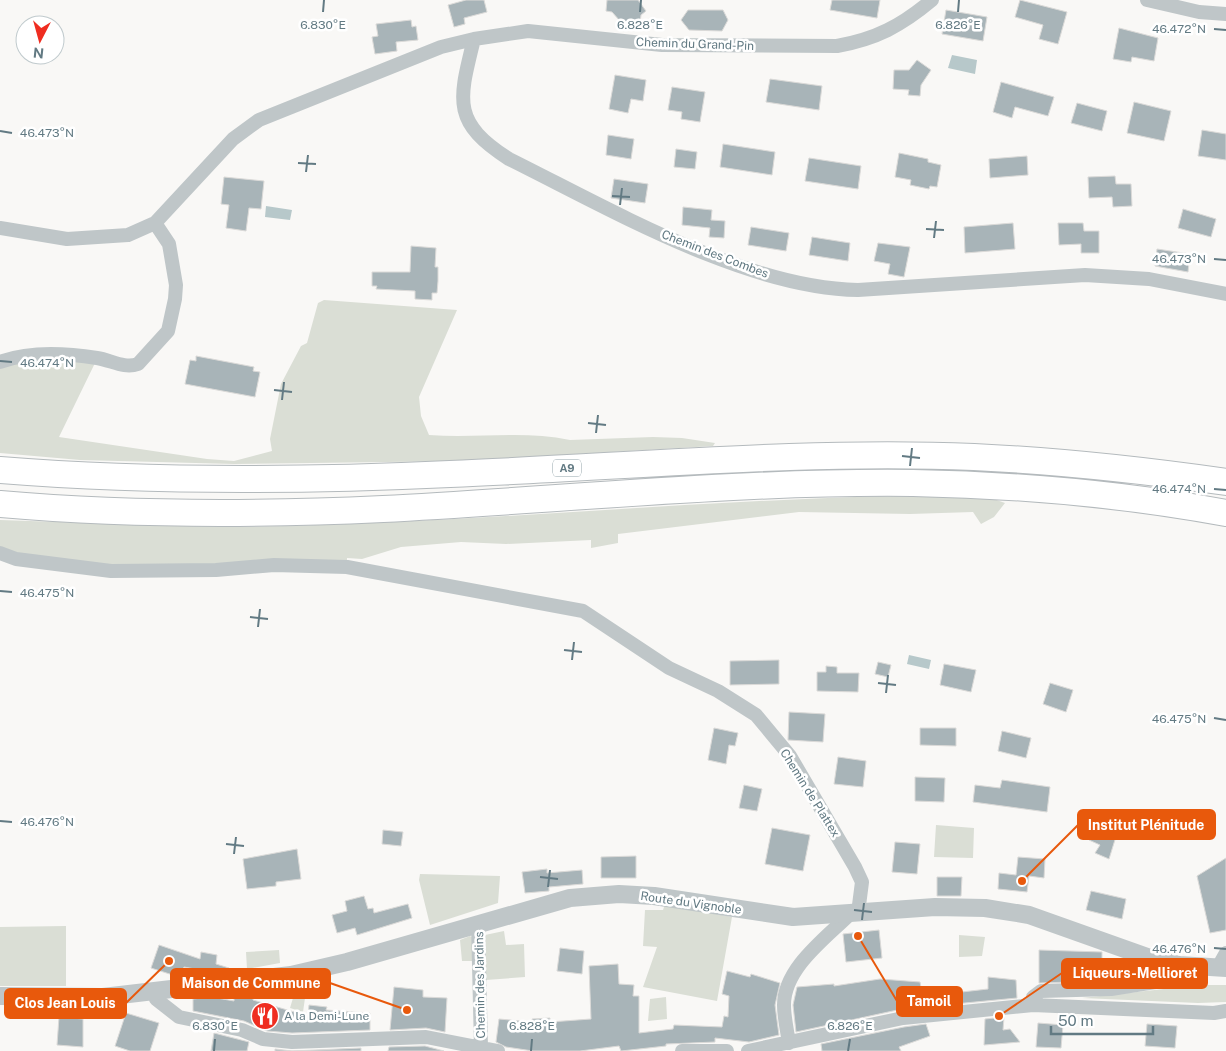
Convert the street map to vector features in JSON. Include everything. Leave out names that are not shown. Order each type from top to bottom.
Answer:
[{"type":"highway","name":"A9","points":[[0,470],[167,478],[310,479],[776,458],[909,456],[1035,461],[1133,470],[1226,482]]},
{"type":"highway","points":[[0,504],[160,511],[307,511],[774,486],[912,483],[1027,488],[1129,498],[1226,513]]},
{"type":"street","name":"Chemin du Grand-Pin","points":[[155,223],[232,139],[253,124],[312,97],[441,47],[474,39],[528,31],[662,45],[837,46],[864,42],[884,32],[932,0]]},
{"type":"street","points":[[1147,0],[1199,12],[1226,14]]},
{"type":"street","name":"Chemin des Combes","points":[[474,39],[462,102],[470,125],[490,146],[509,159],[649,228],[756,271],[831,289],[858,290],[1085,275],[1149,279],[1226,294]]},
{"type":"street","points":[[0,228],[67,239],[98,239],[128,235],[155,223],[169,244],[176,285],[168,330],[138,364],[127,366],[99,358],[39,355],[19,356],[0,362]]},
{"type":"street","name":"Chemin de Plattex","points":[[0,553],[16,559],[111,571],[216,570],[274,565],[347,567],[583,610],[669,668],[718,691],[756,715],[790,756],[862,882],[854,914]]},
{"type":"street","name":"Route du Vignoble","points":[[0,996],[103,997],[291,975],[363,958],[478,923],[570,898],[619,894],[654,896],[793,917],[935,907],[985,908],[1029,915],[1150,958],[1179,965],[1222,968]]},
{"type":"street","points":[[789,1043],[784,1004],[787,985],[794,971],[854,914]]},
{"type":"street","name":"Chemin des Jardins","points":[[478,923],[481,1047]]},
{"type":"street","points":[[1222,968],[1226,953]]},
{"type":"street","points":[[1033,1005],[1033,997],[1042,991],[1111,989],[1168,980],[1175,977],[1179,965]]},
{"type":"street","points":[[158,992],[156,999],[179,1018],[242,1030],[263,1045],[292,1042],[426,1037],[498,1051]]},
{"type":"street","points":[[748,1051],[903,1018],[1033,1005],[1214,1013],[1226,1010]]},
{"type":"street","points":[[682,1051],[727,1051]]},
{"type":"shaded area","points":[[952,55],[977,60],[975,74],[948,68]]},
{"type":"shaded area","points":[[266,206],[292,210],[290,220],[265,217]]},
{"type":"shaded area","points":[[324,300],[457,310],[419,397],[421,416],[429,435],[517,435],[570,440],[653,437],[682,438],[715,443],[713,446],[463,461],[234,464],[80,460],[0,453],[0,368],[34,360],[72,360],[95,363],[59,437],[207,459],[234,461],[272,451],[270,439],[281,384],[301,346],[307,343],[318,303]]},
{"type":"shaded area","points":[[881,496],[988,497],[1005,503],[994,517],[981,524],[973,512],[910,514],[799,512],[618,534],[618,543],[591,548],[591,540],[506,544],[461,542],[401,547],[362,559],[347,558],[347,567],[111,571],[0,553],[0,520],[177,526],[359,524]]},
{"type":"shaded area","points":[[909,655],[931,660],[929,669],[907,664]]},
{"type":"shaded area","points":[[936,825],[974,828],[973,858],[934,857]]},
{"type":"shaded area","points":[[420,874],[500,876],[498,903],[430,925],[419,880]]},
{"type":"shaded area","points":[[665,904],[732,917],[717,1001],[643,987],[657,947],[643,946],[645,910],[663,910]]},
{"type":"shaded area","points":[[66,926],[66,986],[0,986],[0,927]]},
{"type":"shaded area","points":[[504,931],[506,945],[524,944],[525,977],[486,980],[485,935]]},
{"type":"shaded area","points":[[959,935],[985,937],[982,956],[959,957]]},
{"type":"shaded area","points":[[470,936],[476,940],[476,961],[462,961],[460,940]]},
{"type":"shaded area","points":[[279,950],[280,963],[247,969],[246,952]]},
{"type":"shaded area","points":[[1200,985],[1226,985],[1226,1002],[1198,1003],[1082,998]]},
{"type":"shaded area","points":[[296,988],[306,991],[303,1012],[290,1008]]},
{"type":"shaded area","points":[[666,997],[667,1019],[648,1021],[650,999]]},
{"type":"building","points":[[466,0],[484,0],[487,12],[464,18],[465,24],[454,27],[448,5]]},
{"type":"building","points":[[607,0],[638,0],[646,11],[641,15],[640,23],[620,21],[612,12],[606,11]]},
{"type":"building","points":[[832,0],[880,0],[877,18],[830,10]]},
{"type":"building","points":[[1020,0],[1067,12],[1058,44],[1039,39],[1043,25],[1015,17]]},
{"type":"building","points":[[688,10],[723,10],[728,20],[722,31],[689,30],[681,20]]},
{"type":"building","points":[[946,10],[987,17],[983,41],[942,34]]},
{"type":"building","points":[[411,20],[412,27],[416,26],[418,40],[396,42],[397,51],[375,54],[372,37],[378,36],[376,24]]},
{"type":"building","points":[[1119,28],[1158,38],[1154,61],[1132,57],[1131,62],[1113,59]]},
{"type":"building","points":[[917,60],[931,70],[921,85],[920,96],[908,95],[909,90],[893,89],[894,70],[909,70]]},
{"type":"building","points":[[615,75],[646,80],[643,101],[631,99],[628,113],[609,109]]},
{"type":"building","points":[[770,79],[822,86],[819,110],[766,102]]},
{"type":"building","points":[[1001,82],[1054,97],[1048,116],[1015,107],[1012,118],[993,112]]},
{"type":"building","points":[[672,87],[705,92],[700,122],[681,119],[682,112],[668,110]]},
{"type":"building","points":[[1134,102],[1171,111],[1164,141],[1127,133]]},
{"type":"building","points":[[1077,103],[1107,111],[1102,131],[1071,123]]},
{"type":"building","points":[[1202,130],[1226,134],[1226,160],[1198,156]]},
{"type":"building","points":[[608,135],[634,139],[631,159],[606,155]]},
{"type":"building","points":[[723,144],[775,152],[772,175],[720,167]]},
{"type":"building","points":[[676,149],[697,152],[695,169],[674,167]]},
{"type":"building","points":[[899,153],[928,159],[928,162],[941,165],[937,187],[930,186],[929,189],[910,185],[911,180],[895,177]]},
{"type":"building","points":[[1027,156],[1028,175],[990,178],[989,159]]},
{"type":"building","points":[[809,158],[861,166],[858,189],[805,181]]},
{"type":"building","points":[[1115,176],[1116,184],[1131,184],[1132,206],[1113,207],[1112,197],[1089,198],[1088,177]]},
{"type":"building","points":[[224,177],[264,181],[261,209],[249,208],[246,231],[226,228],[229,205],[221,204]]},
{"type":"building","points":[[614,179],[648,184],[645,203],[611,198]]},
{"type":"building","points":[[683,207],[712,210],[711,220],[725,221],[724,238],[709,237],[710,228],[682,225]]},
{"type":"building","points":[[1183,209],[1216,219],[1211,237],[1178,228]]},
{"type":"building","points":[[1013,223],[1015,249],[965,253],[964,227]]},
{"type":"building","points":[[1058,223],[1083,223],[1084,231],[1099,231],[1099,253],[1081,253],[1081,244],[1059,245]]},
{"type":"building","points":[[751,227],[789,233],[786,251],[748,245]]},
{"type":"building","points":[[812,237],[850,243],[848,261],[809,255]]},
{"type":"building","points":[[878,243],[910,247],[904,277],[888,274],[890,264],[874,261]]},
{"type":"building","points":[[411,246],[436,248],[435,267],[438,267],[438,281],[437,293],[432,293],[432,300],[415,299],[415,291],[376,289],[377,286],[372,286],[372,272],[410,272]]},
{"type":"building","points":[[1157,249],[1190,254],[1188,272],[1155,266]]},
{"type":"building","points":[[196,356],[254,367],[253,371],[260,372],[255,397],[185,384],[190,360],[196,361]]},
{"type":"building","points":[[779,660],[779,684],[730,685],[730,661]]},
{"type":"building","points":[[878,662],[891,665],[888,677],[875,674]]},
{"type":"building","points":[[944,664],[976,670],[971,692],[940,685]]},
{"type":"building","points":[[826,666],[837,667],[837,673],[859,673],[858,692],[817,691],[817,672],[826,672]]},
{"type":"building","points":[[1050,683],[1073,690],[1066,712],[1043,704]]},
{"type":"building","points":[[789,712],[825,714],[823,742],[788,740]]},
{"type":"building","points":[[714,728],[738,733],[735,746],[729,745],[726,764],[708,760]]},
{"type":"building","points":[[920,728],[956,728],[956,746],[920,745]]},
{"type":"building","points":[[1002,731],[1031,738],[1026,758],[998,751]]},
{"type":"building","points":[[838,757],[866,761],[863,787],[834,784]]},
{"type":"building","points":[[915,777],[945,778],[944,802],[915,801]]},
{"type":"building","points":[[1002,780],[1050,787],[1047,812],[973,802],[975,785],[1000,788]]},
{"type":"building","points":[[744,785],[762,789],[757,811],[739,808]]},
{"type":"building","points":[[1084,815],[1098,823],[1118,830],[1109,859],[1095,853],[1100,845],[1089,840],[1091,837],[1077,829]]},
{"type":"building","points":[[772,828],[810,835],[803,871],[765,864]]},
{"type":"building","points":[[383,830],[403,832],[401,846],[382,844]]},
{"type":"building","points":[[895,842],[920,844],[917,874],[892,872]]},
{"type":"building","points":[[297,849],[301,879],[276,882],[276,886],[247,889],[243,859]]},
{"type":"building","points":[[636,856],[636,878],[601,878],[601,857]]},
{"type":"building","points":[[1018,857],[1045,859],[1044,878],[1029,876],[1027,892],[998,889],[999,873],[1016,875]]},
{"type":"building","points":[[1226,858],[1226,930],[1210,933],[1197,876]]},
{"type":"building","points":[[547,869],[547,873],[582,870],[583,884],[549,887],[549,891],[525,893],[522,872]]},
{"type":"building","points":[[937,877],[962,877],[961,896],[937,896]]},
{"type":"building","points":[[1091,891],[1126,899],[1122,919],[1086,910]]},
{"type":"building","points":[[364,896],[368,909],[373,908],[374,913],[408,904],[412,918],[357,935],[355,928],[337,933],[332,915],[347,911],[345,901]]},
{"type":"building","points":[[879,930],[882,958],[846,962],[843,934]]},
{"type":"building","points":[[159,945],[200,959],[201,952],[217,955],[216,964],[229,968],[228,972],[217,973],[184,967],[179,977],[151,968]]},
{"type":"building","points":[[560,948],[584,951],[582,974],[557,971]]},
{"type":"building","points":[[1039,950],[1102,952],[1102,981],[1039,983]]},
{"type":"building","points":[[618,964],[619,984],[634,985],[633,996],[639,996],[639,1033],[673,1029],[674,1025],[722,1027],[724,1016],[728,1017],[729,996],[722,994],[727,971],[750,977],[751,974],[780,983],[775,1005],[779,1035],[749,1042],[715,1038],[715,1042],[666,1044],[666,1046],[621,1051],[619,1046],[580,1051],[533,1051],[506,1047],[496,1042],[499,1019],[532,1022],[532,1019],[550,1018],[550,1022],[591,1019],[589,966]]},
{"type":"building","points":[[988,977],[1016,980],[1017,998],[902,1009],[796,1032],[793,1005],[797,987],[834,984],[834,986],[880,979],[920,982],[922,993],[953,993],[988,989]]},
{"type":"building","points":[[394,987],[423,990],[423,997],[447,998],[445,1032],[426,1028],[390,1030]]},
{"type":"building","points":[[211,997],[234,1001],[234,998],[253,998],[253,1000],[308,1016],[309,1005],[327,1007],[326,1010],[370,1013],[370,1030],[292,1033],[267,1031],[244,1021],[193,1011],[193,999]]},
{"type":"building","points":[[126,1013],[159,1023],[150,1051],[130,1051],[115,1046]]},
{"type":"building","points":[[59,1017],[83,1019],[83,1047],[57,1045]]},
{"type":"building","points":[[1004,1017],[1003,1030],[1010,1029],[1020,1042],[984,1045],[985,1019]]},
{"type":"building","points":[[1038,1023],[1063,1025],[1061,1048],[1036,1047]]},
{"type":"building","points":[[926,1024],[930,1036],[899,1047],[901,1051],[822,1051],[821,1044]]},
{"type":"building","points":[[1147,1024],[1177,1026],[1175,1048],[1145,1046]]},
{"type":"building","points":[[214,1033],[249,1042],[247,1051],[211,1051]]},
{"type":"building","points":[[425,1046],[444,1051],[388,1051],[389,1047]]},
{"type":"building","points":[[361,1048],[361,1051],[292,1051]]},
{"type":"building","points":[[275,1049],[292,1051],[275,1051]]},
{"type":"place","name":"Institut Plénitude","points":[[1022,881]]},
{"type":"place","name":"Tamoil","points":[[858,936]]},
{"type":"place","name":"Clos Jean Louis","points":[[169,961]]},
{"type":"place","name":"Maison de Commune","points":[[407,1010]]},
{"type":"place","name":"A la Demi-Lune","points":[[265,1016]]},
{"type":"place","name":"Liqueurs-Mellioret","points":[[999,1016]]}]
